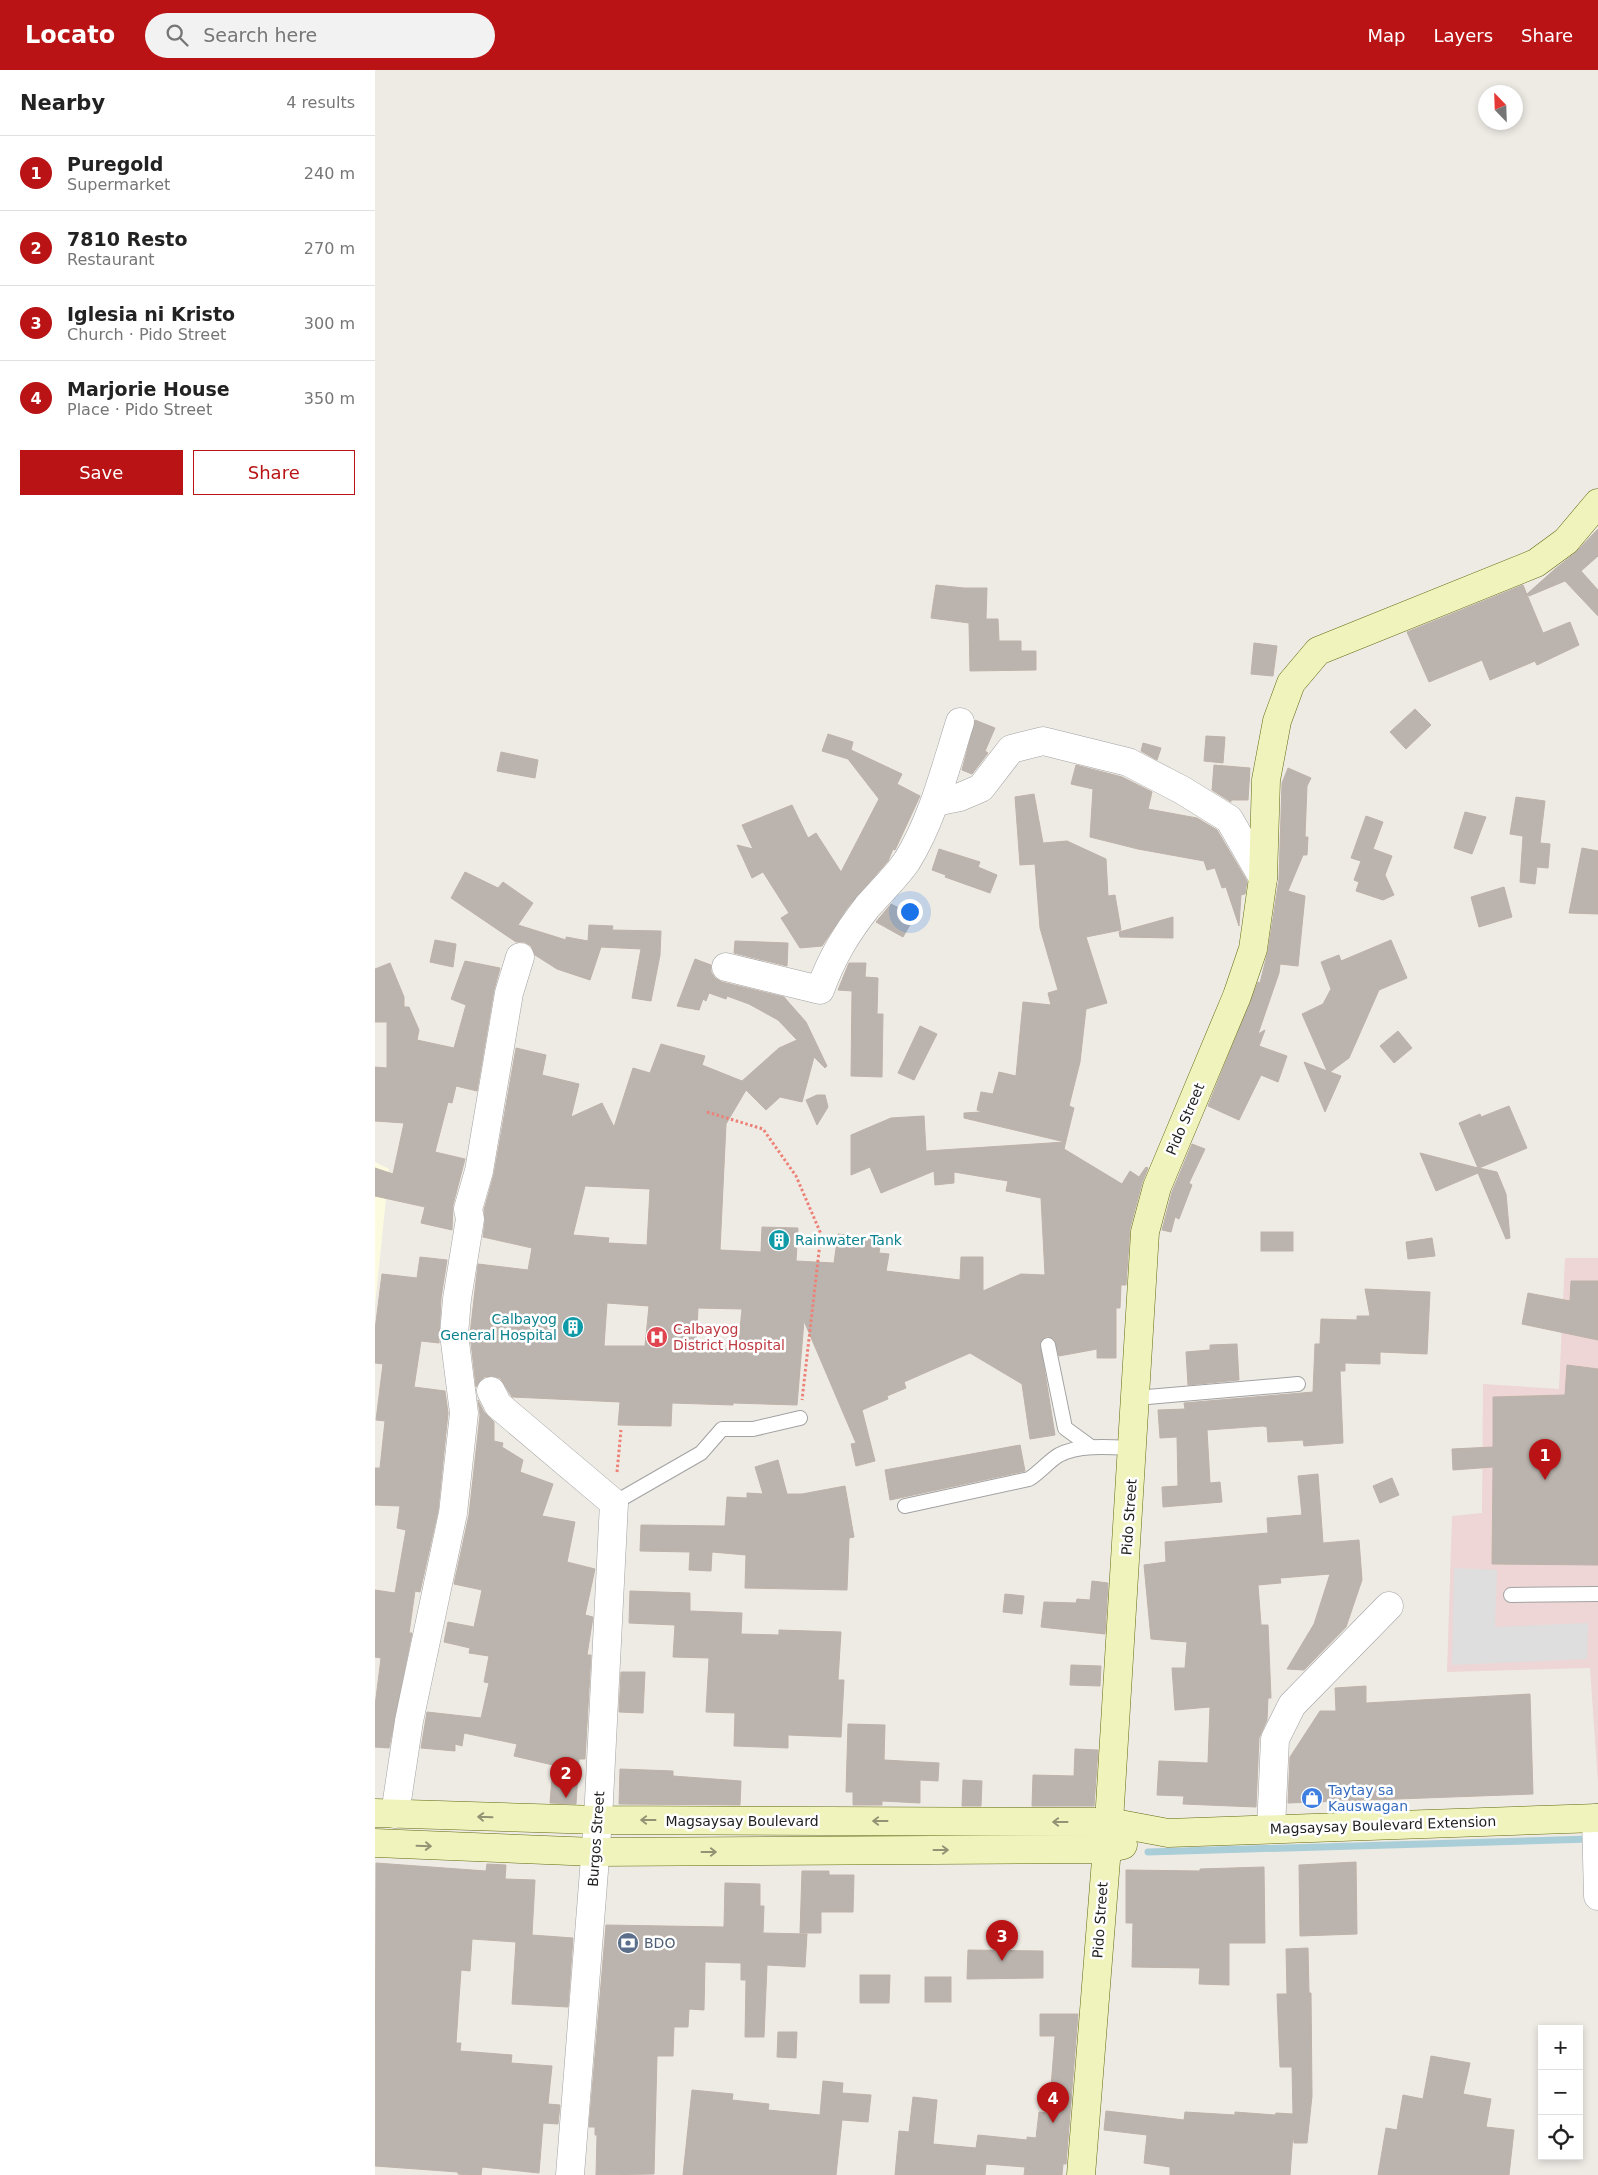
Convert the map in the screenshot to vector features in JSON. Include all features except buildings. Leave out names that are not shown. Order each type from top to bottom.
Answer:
[{"type":"street","name":"Pido Street","points":[[1081,2175],[1105,1849],[1109,1822],[1145,1232],[1157,1187],[1237,996],[1253,949],[1263,878],[1266,780],[1277,721],[1291,683],[1318,651],[1536,563],[1566,541],[1598,503]]},
{"type":"street","points":[[726,967],[820,990],[831,960],[841,944],[867,908],[907,861],[935,802],[960,722]]},
{"type":"street","points":[[935,802],[960,797],[981,788],[1011,749],[1043,740],[1128,762],[1182,790],[1229,819],[1263,878]]},
{"type":"street","points":[[385,1813],[409,1722],[453,1513],[463,1413],[454,1334],[457,1299],[470,1219],[468,1209],[479,1171],[509,993],[520,957]]},
{"type":"street","points":[[491,1391],[498,1405],[614,1503]]},
{"type":"street","name":"Burgos Street","points":[[570,2175],[598,1820],[614,1503]]},
{"type":"street","points":[[1271,1829],[1275,1739],[1292,1706],[1389,1606]]},
{"type":"street","name":"Magsaysay Boulevard","points":[[385,1813],[598,1820],[1109,1822]]},
{"type":"street","points":[[1597,1818],[1598,1896]]},
{"type":"street","name":"Magsaysay Boulevard Extension","points":[[1105,1849],[1168,1833],[1597,1818]]},
{"type":"street","points":[[909,1822],[909,1851]]},
{"type":"street","name":"Magsaysay Boulevard Extension","points":[[1109,1822],[1168,1833]]},
{"type":"street","points":[[375,1843],[595,1852],[1105,1849]]},
{"type":"lane","points":[[1047,1345],[1065,1428],[1091,1447]]},
{"type":"lane","points":[[1136,1398],[1298,1384]]},
{"type":"lane","points":[[614,1503],[701,1453],[722,1429],[753,1429],[800,1418]]},
{"type":"lane","points":[[905,1506],[1029,1480],[1059,1455],[1091,1447],[1133,1448]]},
{"type":"lane","points":[[1511,1595],[1598,1594]]},
{"type":"path","points":[[707,1112],[763,1129],[796,1176],[821,1234],[800,1418]]},
{"type":"path","points":[[614,1503],[621,1430]]},
{"type":"shaded area","points":[[375,1162],[389,1169],[375,1306]]},
{"type":"shaded area","points":[[1565,1258],[1598,1258],[1598,1783],[1590,1668],[1447,1672],[1452,1516],[1482,1513],[1483,1384],[1559,1389]]},
{"type":"shaded area","points":[[1454,1568],[1497,1570],[1495,1627],[1588,1623],[1587,1659],[1452,1665]]},
{"type":"waterway","points":[[1148,1852],[1590,1839]]},
{"type":"place","name":"Rainwater Tank","points":[[779,1240]]},
{"type":"place","name":"Calbayog General Hospital","points":[[573,1327]]},
{"type":"place","name":"Calbayog District Hospital","points":[[657,1337]]},
{"type":"place","name":"Puregold","points":[[1545,1480]]},
{"type":"place","name":"7810 Resto","points":[[566,1798]]},
{"type":"place","name":"Taytay sa Kauswagan","points":[[1312,1798]]},
{"type":"place","name":"BDO","points":[[628,1943]]},
{"type":"place","name":"Iglesia ni Kristo","points":[[1002,1961]]},
{"type":"place","name":"Marjorie House","points":[[1053,2123]]}]
